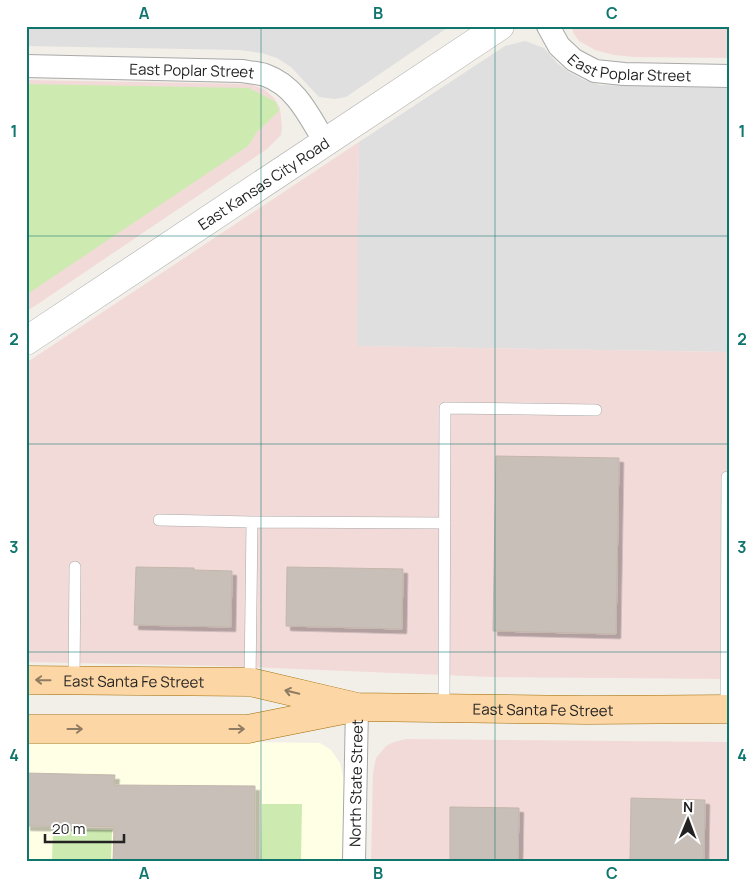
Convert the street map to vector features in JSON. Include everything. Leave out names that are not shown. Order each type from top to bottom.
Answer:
[{"type":"main road","name":"East Santa Fe Street","points":[[26,680],[250,682],[357,707]]},
{"type":"main road","name":"East Santa Fe Street","points":[[26,729],[248,729],[357,707],[587,710],[728,708]]},
{"type":"street","name":"East Kansas City Road","points":[[26,341],[500,26]]},
{"type":"street","name":"East Poplar Street","points":[[548,26],[559,46],[574,60],[595,71],[624,74],[730,76]]},
{"type":"street","name":"East Poplar Street","points":[[26,66],[242,71],[265,75],[284,84],[302,103],[324,142]]},
{"type":"street","name":"North State Street","points":[[354,861],[357,707]]},
{"type":"lane","points":[[444,708],[445,408],[596,410]]},
{"type":"lane","points":[[728,708],[727,477],[730,477]]},
{"type":"lane","points":[[159,520],[445,523]]},
{"type":"lane","points":[[250,682],[252,522]]},
{"type":"lane","points":[[74,681],[75,567]]},
{"type":"shaded area","points":[[26,26],[450,26],[346,97],[335,99],[319,97],[291,67],[277,58],[262,53],[240,50],[26,46]]},
{"type":"shaded area","points":[[571,26],[730,26],[730,58],[614,55],[595,50],[579,41]]},
{"type":"shaded area","points":[[525,41],[544,48],[557,63],[569,72],[584,80],[600,85],[730,88],[730,352],[356,346],[359,142],[505,46]]},
{"type":"shaded area","points":[[26,80],[249,84],[264,89],[274,98],[280,108],[281,135],[267,149],[26,312]]},
{"type":"shaded area","points":[[359,142],[357,346],[730,352],[730,679],[491,677],[222,666],[26,662],[26,363]]},
{"type":"shaded area","points":[[26,739],[320,743],[331,750],[340,763],[344,780],[342,861],[26,861]]},
{"type":"shaded area","points":[[406,739],[730,742],[730,861],[371,861],[373,773],[376,758],[386,746]]},
{"type":"green space","points":[[26,84],[249,88],[276,102],[279,111],[257,132],[248,146],[26,295]]},
{"type":"green space","points":[[262,804],[302,804],[301,861],[261,861]]},
{"type":"green space","points":[[53,829],[112,830],[111,861],[52,861]]},
{"type":"building","points":[[496,456],[619,458],[616,634],[493,631]]},
{"type":"building","points":[[136,567],[232,571],[231,627],[134,625]]},
{"type":"building","points":[[287,567],[403,569],[402,629],[286,626]]},
{"type":"building","points":[[26,773],[115,775],[114,785],[255,786],[255,861],[113,861],[114,827],[26,826]]},
{"type":"building","points":[[631,798],[705,800],[704,861],[630,861]]},
{"type":"building","points":[[450,807],[519,808],[518,861],[450,861]]}]
